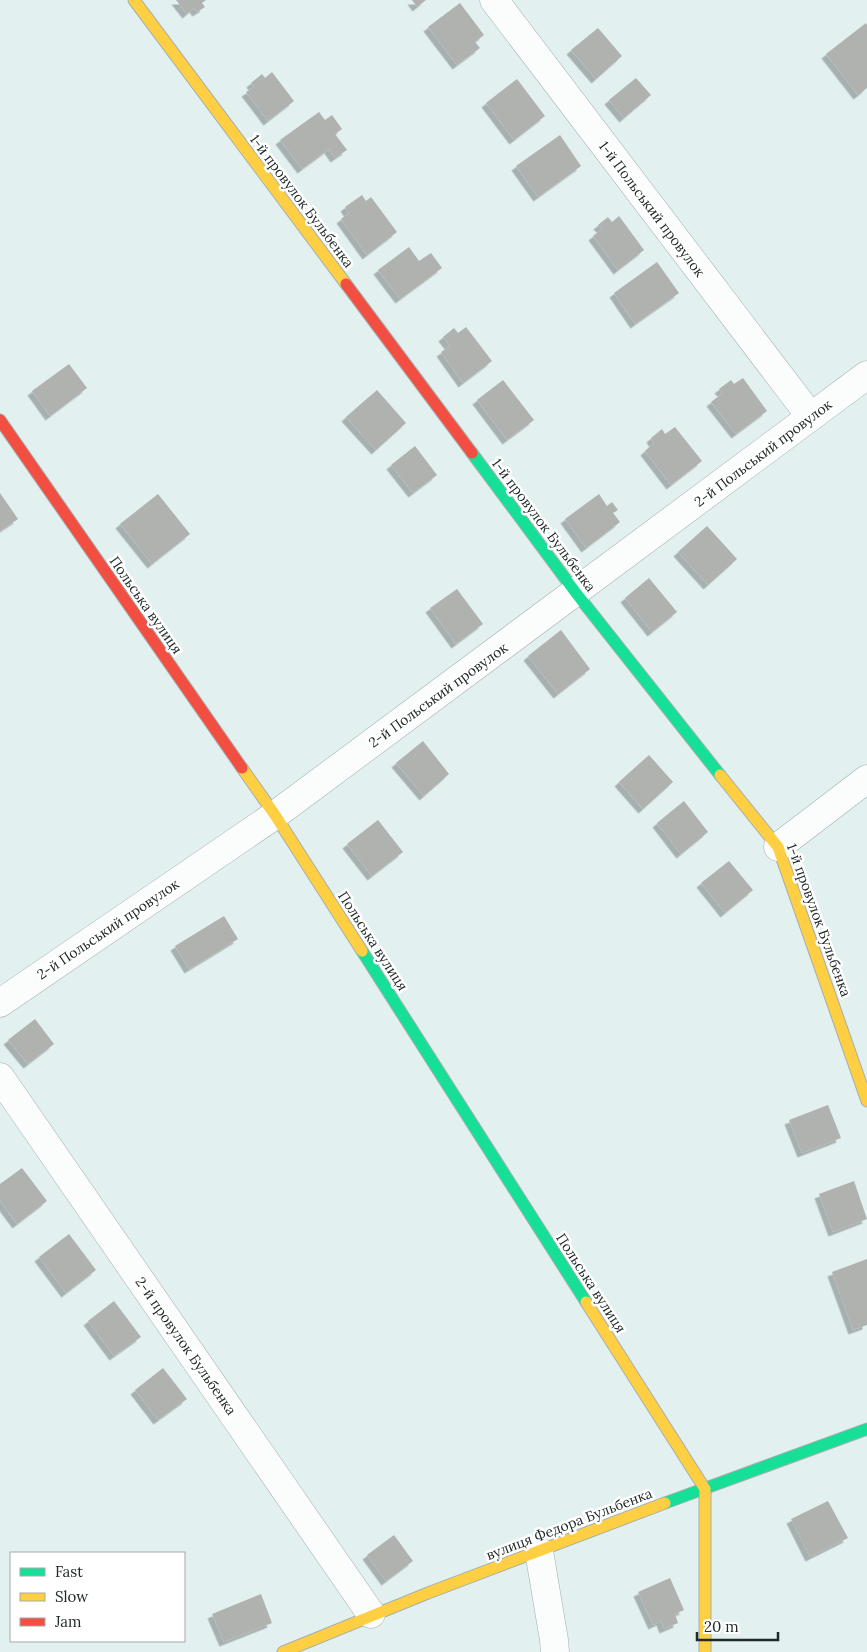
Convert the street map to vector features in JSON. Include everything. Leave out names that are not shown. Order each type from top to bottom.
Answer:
[{"type":"street","name":"1-й провулок Бульбенка","points":[[134,0],[576,593],[778,847],[867,1101]]},
{"type":"street","name":"1-й Польський провулок","points":[[494,0],[811,417]]},
{"type":"street","name":"2-й Польський провулок","points":[[0,1003],[275,816],[867,375]]},
{"type":"street","name":"Польська вулиця","points":[[0,420],[275,816],[704,1489]]},
{"type":"street","points":[[778,847],[867,779]]},
{"type":"street","name":"2-й провулок Бульбенка","points":[[0,1077],[372,1614]]},
{"type":"street","name":"вулиця Федора Бульбенка","points":[[283,1652],[372,1614],[539,1550],[867,1429]]},
{"type":"street","points":[[704,1489],[705,1652]]},
{"type":"street","points":[[539,1550],[555,1652]]},
{"type":"building","points":[[176,0],[206,0],[202,3],[205,7],[197,12],[194,8],[187,14]]},
{"type":"building","points":[[412,0],[426,0],[417,7]]},
{"type":"building","points":[[460,3],[484,35],[475,42],[480,48],[457,65],[428,27]]},
{"type":"building","points":[[866,23],[867,88],[858,95],[826,54]]},
{"type":"building","points":[[598,28],[622,56],[596,79],[571,50]]},
{"type":"building","points":[[272,72],[294,101],[268,121],[246,92],[254,87],[251,83],[262,74],[265,78]]},
{"type":"building","points":[[636,78],[651,95],[624,118],[609,100]]},
{"type":"building","points":[[517,79],[545,116],[514,140],[486,103]]},
{"type":"building","points":[[319,112],[325,120],[332,115],[342,129],[335,134],[347,150],[335,158],[329,149],[302,169],[280,140]]},
{"type":"building","points":[[560,135],[581,166],[538,197],[516,166]]},
{"type":"building","points":[[362,195],[366,201],[371,197],[397,232],[367,255],[341,219],[349,213],[345,207]]},
{"type":"building","points":[[619,216],[644,250],[618,270],[593,236],[602,229],[598,225],[608,217],[612,222]]},
{"type":"building","points":[[409,247],[419,261],[431,253],[442,268],[400,299],[378,270]]},
{"type":"building","points":[[657,262],[679,293],[635,324],[614,293]]},
{"type":"building","points":[[466,327],[492,361],[463,383],[441,352],[450,346],[443,337],[454,328],[458,333]]},
{"type":"building","points":[[69,364],[87,388],[50,416],[32,391]]},
{"type":"building","points":[[743,378],[767,411],[736,434],[711,402],[723,393],[719,389],[731,380],[734,384]]},
{"type":"building","points":[[503,380],[534,420],[507,440],[477,400]]},
{"type":"building","points":[[377,390],[406,423],[376,450],[346,417]]},
{"type":"building","points":[[675,427],[702,461],[671,485],[645,451],[654,443],[651,438],[662,429],[665,434]]},
{"type":"building","points":[[415,446],[437,475],[413,493],[391,465]]},
{"type":"building","points":[[0,493],[18,519],[0,531]]},
{"type":"building","points":[[158,494],[190,534],[152,564],[120,524]]},
{"type":"building","points":[[599,494],[607,506],[612,502],[618,510],[613,513],[620,522],[586,548],[565,519]]},
{"type":"building","points":[[707,526],[737,559],[708,585],[678,552]]},
{"type":"building","points":[[649,578],[677,612],[652,632],[625,598]]},
{"type":"building","points":[[457,589],[483,624],[456,644],[430,608]]},
{"type":"building","points":[[561,630],[590,669],[558,694],[528,656]]},
{"type":"building","points":[[423,741],[449,774],[424,796],[396,763]]},
{"type":"building","points":[[649,755],[673,782],[643,809],[619,782]]},
{"type":"building","points":[[684,801],[708,832],[681,854],[657,823]]},
{"type":"building","points":[[378,820],[403,852],[372,876],[347,844]]},
{"type":"building","points":[[729,861],[753,890],[725,913],[701,883]]},
{"type":"building","points":[[224,916],[238,939],[189,969],[175,946]]},
{"type":"building","points":[[35,1019],[54,1044],[28,1064],[8,1040]]},
{"type":"building","points":[[828,1105],[841,1138],[802,1153],[789,1120]]},
{"type":"building","points":[[22,1168],[47,1201],[17,1224],[0,1201],[0,1184]]},
{"type":"building","points":[[854,1181],[867,1219],[833,1232],[819,1194]]},
{"type":"building","points":[[69,1234],[96,1270],[66,1293],[39,1257]]},
{"type":"building","points":[[867,1259],[867,1325],[853,1330],[832,1272]]},
{"type":"building","points":[[114,1301],[141,1337],[114,1356],[88,1321]]},
{"type":"building","points":[[163,1368],[187,1399],[158,1420],[135,1390]]},
{"type":"building","points":[[828,1501],[848,1538],[810,1557],[791,1519]]},
{"type":"building","points":[[394,1535],[413,1561],[386,1581],[367,1555]]},
{"type":"building","points":[[670,1578],[684,1610],[675,1614],[678,1623],[664,1629],[661,1621],[653,1625],[638,1592]]},
{"type":"building","points":[[261,1594],[272,1623],[224,1642],[212,1614]]},
{"type":"traffic: fast","points":[[472,453],[576,593],[720,775]]},
{"type":"traffic: fast","points":[[362,951],[586,1302]]},
{"type":"traffic: fast","points":[[665,1503],[867,1429]]},
{"type":"traffic: slow","points":[[134,0],[346,284]]},
{"type":"traffic: slow","points":[[242,768],[275,815],[362,951]]},
{"type":"traffic: slow","points":[[720,775],[778,847],[867,1101]]},
{"type":"traffic: slow","points":[[586,1302],[705,1489],[705,1652]]},
{"type":"traffic: slow","points":[[283,1652],[428,1593],[665,1503]]},
{"type":"traffic: jam","points":[[346,284],[472,453]]},
{"type":"traffic: jam","points":[[0,420],[242,768]]}]
